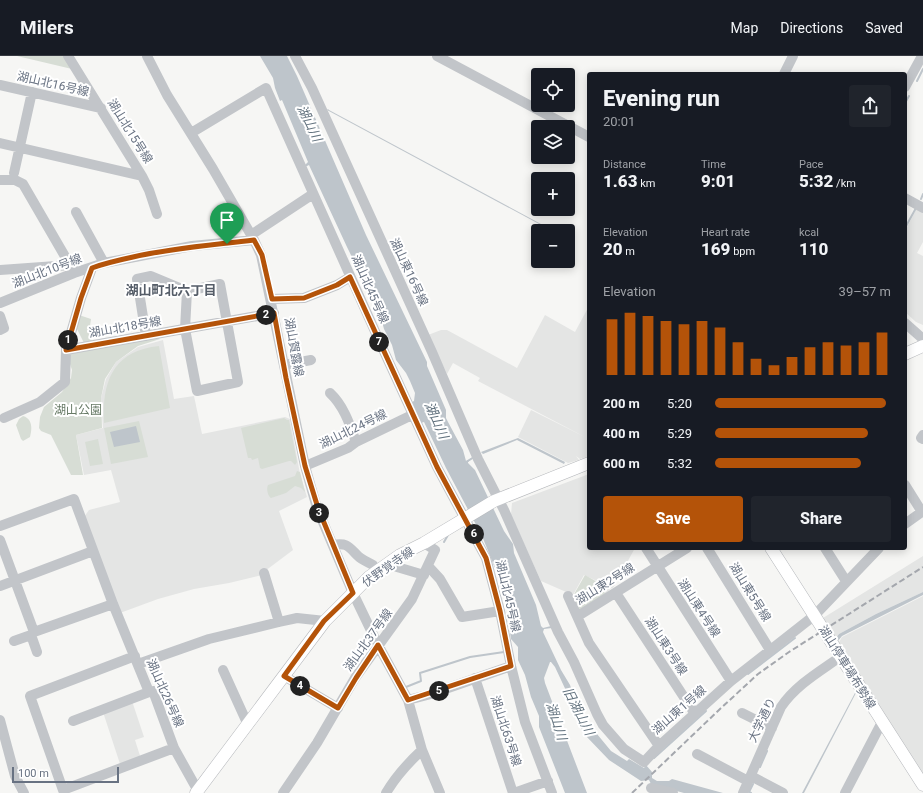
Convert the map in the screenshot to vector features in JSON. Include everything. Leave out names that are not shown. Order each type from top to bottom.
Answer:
[{"type":"main road","points":[[907,353],[923,346]]},
{"type":"main road","name":"伏野覚寺線","points":[[197,792],[324,621],[369,577],[400,555],[424,543],[496,500],[587,464]]},
{"type":"main road","name":"湖山停車場布勢線","points":[[772,550],[923,785]]},
{"type":"street","name":"湖山北15号線","points":[[68,56],[142,176]]},
{"type":"street","name":"湖山賀露線","points":[[147,56],[167,95],[191,133],[262,255],[305,466],[318,508],[353,593],[378,645],[408,700],[422,750],[440,793]]},
{"type":"street","name":"湖山東16号線","points":[[295,56],[312,88],[419,324],[496,500],[603,725],[624,749],[644,762],[659,746]]},
{"type":"street","points":[[437,56],[587,136]]},
{"type":"street","points":[[785,72],[793,56]]},
{"type":"street","points":[[907,83],[922,56]]},
{"type":"street","name":"湖山北16号線","points":[[0,85],[101,108]]},
{"type":"street","name":"湖山北45号線","points":[[191,133],[266,88],[412,415],[437,467],[466,517],[486,558],[500,611],[511,666],[525,722],[552,793]]},
{"type":"street","points":[[14,173],[32,92]]},
{"type":"street","name":"湖山北15号線","points":[[0,143],[142,176]]},
{"type":"street","points":[[142,176],[149,190],[157,214]]},
{"type":"street","points":[[0,180],[15,180],[23,184],[73,269],[0,270]]},
{"type":"street","points":[[253,238],[313,194]]},
{"type":"street","points":[[907,199],[923,208]]},
{"type":"street","points":[[76,212],[104,263]]},
{"type":"street","name":"湖山北10号線","points":[[0,303],[73,269],[92,268],[104,263],[185,247],[253,238]]},
{"type":"street","name":"湖山北18号線","points":[[92,268],[79,305],[66,350],[274,313]]},
{"type":"street","points":[[146,336],[137,279],[151,276],[187,291],[220,284],[238,382],[197,391],[185,329],[187,291]]},
{"type":"street","points":[[272,299],[304,298],[337,285],[350,277]]},
{"type":"street","points":[[0,316],[4,328],[0,330]]},
{"type":"street","points":[[907,325],[923,339]]},
{"type":"street","points":[[4,418],[40,402],[65,382],[66,350]]},
{"type":"street","points":[[284,365],[311,360]]},
{"type":"street","points":[[330,393],[336,398],[341,406],[356,442]]},
{"type":"street","name":"湖山北24号線","points":[[305,466],[348,448],[356,442],[412,415]]},
{"type":"street","points":[[923,435],[921,438],[923,439]]},
{"type":"street","points":[[907,488],[922,512],[907,523]]},
{"type":"street","name":"湖山北26号線","points":[[0,526],[74,499],[113,604],[149,692],[153,691],[174,748],[197,792]]},
{"type":"street","points":[[0,540],[33,634],[37,652]]},
{"type":"street","name":"湖山北37号線","points":[[283,793],[317,743],[356,678],[412,599],[435,550],[424,543]]},
{"type":"street","points":[[333,545],[341,544],[351,547],[359,557],[372,565]]},
{"type":"street","name":"湖山東4号線","points":[[647,550],[731,681]]},
{"type":"street","name":"湖山東2号線","points":[[578,616],[684,550]]},
{"type":"street","name":"湖山東5号線","points":[[708,550],[770,650]]},
{"type":"street","points":[[826,550],[846,581]]},
{"type":"street","name":"湖山東1号線","points":[[568,596],[589,643],[659,746],[731,681],[815,615],[877,550]]},
{"type":"street","points":[[0,586],[93,551]]},
{"type":"street","points":[[397,568],[426,570],[440,579],[462,617],[500,611]]},
{"type":"street","points":[[264,573],[279,622]]},
{"type":"street","name":"湖山東3号線","points":[[616,593],[695,714]]},
{"type":"street","points":[[14,641],[113,604]]},
{"type":"street","points":[[174,748],[63,790],[30,696],[136,660],[209,639],[298,618],[324,621]]},
{"type":"street","name":"大学通り","points":[[744,793],[781,706],[794,691],[840,656]]},
{"type":"street","points":[[408,700],[431,694],[511,666]]},
{"type":"street","points":[[223,670],[248,725]]},
{"type":"street","points":[[284,676],[338,708]]},
{"type":"street","name":"湖山北63号線","points":[[475,678],[513,793],[548,781]]},
{"type":"street","points":[[73,721],[149,692]]},
{"type":"street","points":[[742,713],[772,728]]},
{"type":"street","points":[[0,720],[15,776],[24,793]]},
{"type":"street","points":[[845,793],[882,722]]},
{"type":"street","points":[[386,793],[403,767],[422,750]]},
{"type":"street","points":[[697,754],[749,779],[783,793]]},
{"type":"street","points":[[651,788],[673,793]]},
{"type":"shaded area","points":[[917,208],[923,212],[923,242],[917,253],[923,256],[923,325],[916,322],[907,314],[907,227]]},
{"type":"shaded area","points":[[587,310],[587,457],[580,459],[576,456],[579,460],[568,463],[518,437],[531,410],[585,437],[478,381],[480,378],[453,363],[447,374],[428,335],[441,330],[447,330],[517,368],[545,315],[575,332]]},
{"type":"shaded area","points":[[163,340],[174,399],[194,396],[202,434],[285,417],[290,419],[300,474],[307,497],[279,511],[293,550],[265,571],[262,575],[194,589],[158,599],[120,613],[84,517],[89,510],[120,502],[111,470],[84,475],[76,435],[103,428],[101,398],[106,379],[116,362],[138,347]]},
{"type":"shaded area","points":[[587,475],[587,550],[634,550],[613,588],[610,589],[606,595],[599,582],[584,575],[573,595],[541,581],[511,515],[512,503]]},
{"type":"shaded area","points":[[923,556],[923,592],[876,614],[839,634],[835,639],[823,618]]},
{"type":"shaded area","points":[[923,596],[923,774],[838,644],[842,637]]},
{"type":"shaded area","points":[[132,701],[144,737],[135,740],[141,759],[121,767],[103,712]]},
{"type":"green space","points":[[17,56],[64,56],[72,69]]},
{"type":"green space","points":[[79,315],[91,319],[90,326],[92,341],[84,343],[75,325]]},
{"type":"green space","name":"湖山公園","points":[[158,337],[160,339],[138,346],[116,362],[105,379],[101,398],[102,428],[76,435],[83,475],[71,475],[51,435],[41,431],[39,428],[40,417],[44,407],[62,392],[71,378],[72,370],[69,361],[69,354]]},
{"type":"green space","points":[[159,346],[170,408],[104,423],[105,394],[108,381],[121,361],[131,354],[143,349]]},
{"type":"green space","points":[[23,416],[29,419],[31,428],[30,437],[23,441],[16,425],[19,419]]},
{"type":"green space","points":[[284,418],[289,420],[297,462],[295,465],[289,461],[262,469],[260,468],[258,458],[252,460],[251,458],[248,458],[241,428]]},
{"type":"green space","points":[[139,421],[148,457],[111,464],[104,428]]},
{"type":"green space","points":[[98,439],[103,464],[90,466],[85,442]]},
{"type":"green space","points":[[297,471],[300,472],[305,492],[301,488],[295,486],[286,493],[271,498],[270,497],[267,490],[268,485],[295,476]]},
{"type":"green space","points":[[585,575],[599,583],[606,595],[582,610],[579,609],[573,596]]},
{"type":"water","points":[[260,56],[287,56],[297,76],[366,235],[427,362],[427,366],[446,410],[446,418],[463,450],[466,461],[475,457],[468,463],[475,470],[504,531],[513,544],[514,553],[536,605],[541,626],[543,628],[551,626],[552,628],[544,629],[543,632],[561,670],[570,685],[579,710],[611,751],[627,761],[629,759],[644,768],[646,765],[652,772],[652,778],[657,781],[669,781],[672,779],[723,793],[684,793],[651,784],[649,780],[641,781],[609,760],[585,735],[572,712],[569,697],[555,667],[550,662],[544,678],[545,683],[587,793],[565,793],[539,727],[539,716],[531,697],[525,675],[518,660],[518,647],[511,639],[509,608],[501,583],[482,536],[446,468],[424,422],[421,423],[412,402],[414,401],[415,393],[410,381],[396,360],[380,314],[309,165],[304,166],[308,162],[282,100],[280,101],[273,78]]},
{"type":"water","points":[[328,109],[541,224],[539,224],[327,110]]},
{"type":"water","points":[[136,426],[140,442],[114,447],[110,432]]},
{"type":"water","points":[[518,438],[565,462],[564,464],[517,440],[483,454],[481,452]]},
{"type":"water","points":[[923,592],[923,595],[842,636],[838,641],[835,639],[839,634],[876,614]]},
{"type":"water","points":[[856,691],[804,793],[802,793]]},
{"type":"waterway","points":[[917,81],[923,69]]},
{"type":"waterway","points":[[907,100],[909,96]]},
{"type":"waterway","points":[[921,199],[923,194]]},
{"type":"waterway","points":[[907,224],[916,208]]},
{"type":"waterway","points":[[466,462],[474,457]]},
{"type":"waterway","points":[[444,542],[448,535]]},
{"type":"waterway","points":[[748,674],[795,638]]},
{"type":"waterway","points":[[406,687],[421,681],[420,673],[470,657],[504,652]]},
{"type":"waterway","points":[[654,758],[706,711]]},
{"type":"waterway","points":[[760,767],[767,751]]},
{"type":"waterway","points":[[751,793],[749,792],[753,784]]},
{"type":"railway","points":[[632,793],[758,674],[789,652],[923,567]]},
{"type":"district","name":"湖山町北六丁目","points":[[171,290]]},
{"type":"route","points":[[254,240],[262,255],[272,299],[304,298],[337,285],[350,277],[437,467],[486,558],[500,611],[511,666],[431,694],[408,700],[378,645],[338,708],[284,676],[324,621],[353,593],[318,508],[305,466],[274,313],[66,350],[81,298],[92,268],[104,263],[167,250],[192,246],[227,244],[254,240]]},
{"type":"water label","name":"湖山川","points":[[310,123]]},
{"type":"water label","name":"湖山川","points":[[437,420]]},
{"type":"water label","name":"旧湖山川","points":[[579,711]]},
{"type":"water label","name":"湖山川","points":[[557,721]]}]
